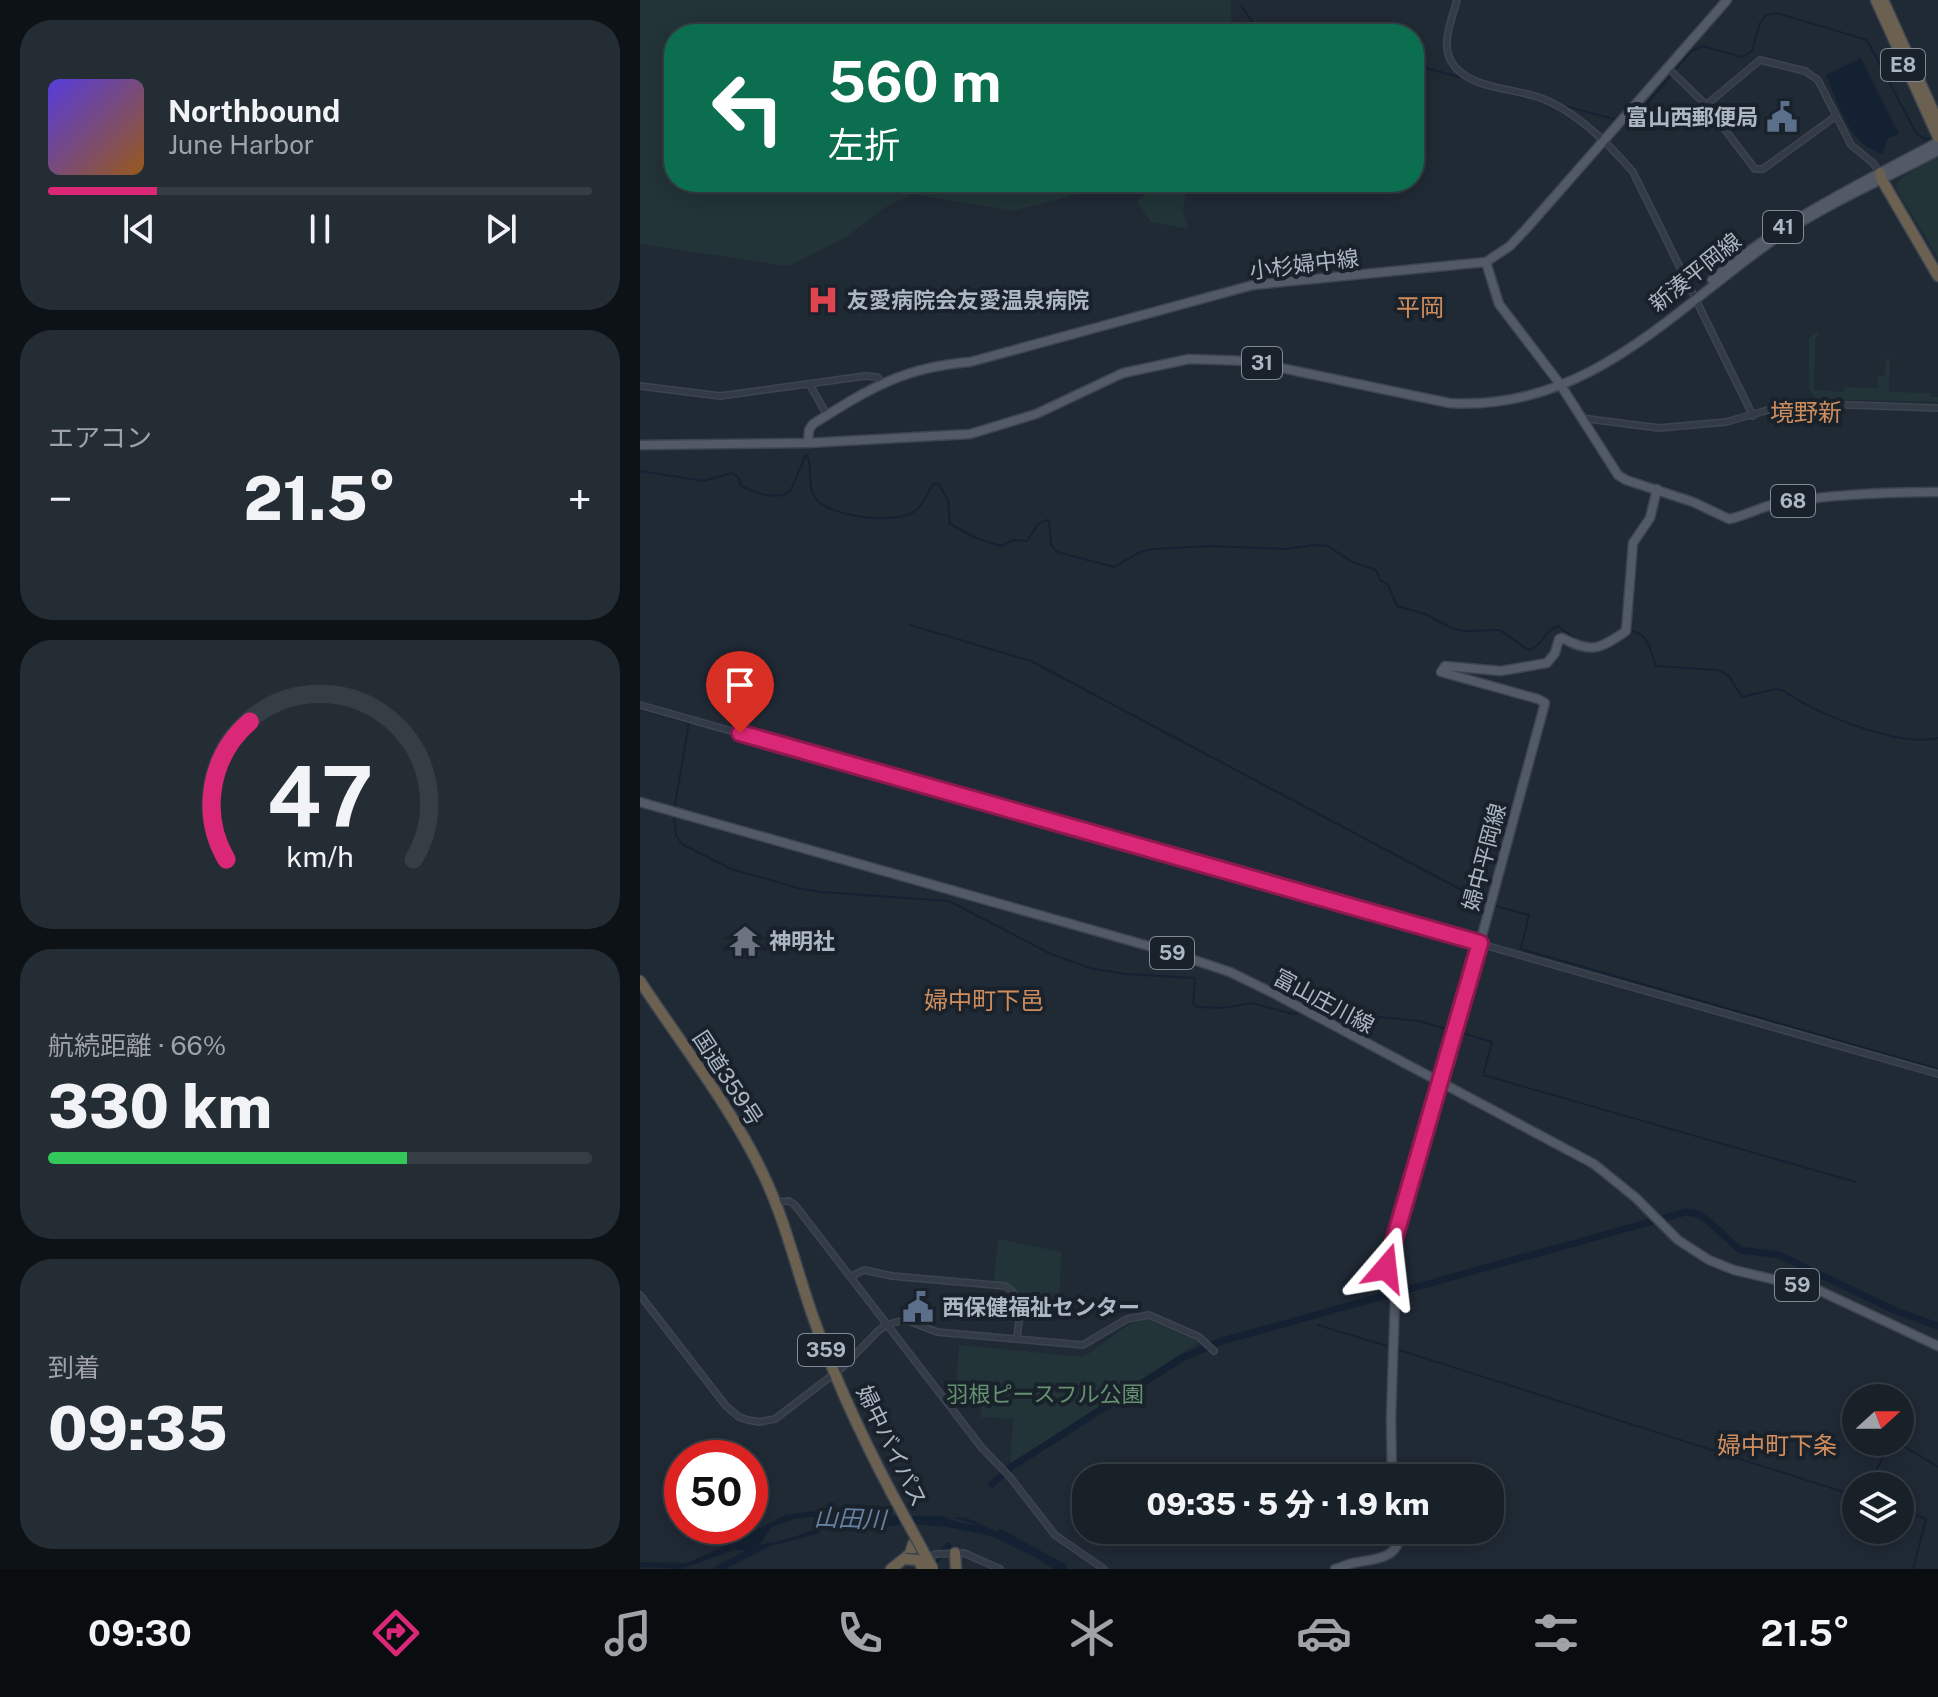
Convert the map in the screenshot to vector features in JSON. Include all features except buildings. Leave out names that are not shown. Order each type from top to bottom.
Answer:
[{"type":"highway","name":"E8","points":[[1876,0],[1937,132]]},
{"type":"highway","name":"E8","points":[[1883,0],[1937,132]]},
{"type":"highway","points":[[1883,177],[1938,264]]},
{"type":"highway","points":[[1883,177],[1938,276]]},
{"type":"highway","name":"国道359号","points":[[640,981],[750,1148],[774,1203]]},
{"type":"highway","name":"国道359号","points":[[640,989],[743,1146],[774,1203]]},
{"type":"highway","name":"婦中バイパス","points":[[774,1203],[832,1376],[923,1569]]},
{"type":"highway","name":"婦中バイパス","points":[[888,1492],[933,1569]]},
{"type":"highway","points":[[891,1569],[905,1559],[913,1544]]},
{"type":"highway","points":[[952,1553],[956,1569]]},
{"type":"highway","points":[[905,1559],[918,1560],[923,1569]]},
{"type":"main road","points":[[1560,384],[1499,304],[1486,262],[1510,246],[1727,0]]},
{"type":"main road","name":"新湊平岡線","points":[[1883,177],[1937,132]]},
{"type":"main road","name":"新湊平岡線","points":[[1560,384],[1566,384],[1628,352],[1696,298],[1741,256],[1780,228],[1938,151]]},
{"type":"main road","name":"小杉婦中線","points":[[808,443],[813,424],[881,383],[924,367],[970,362],[1253,285],[1486,262]]},
{"type":"main road","name":"31","points":[[640,445],[808,443],[940,437],[983,431],[1036,414],[1123,373],[1192,359],[1248,361],[1449,403],[1473,405],[1542,392],[1560,384]]},
{"type":"main road","name":"68","points":[[1560,384],[1618,475],[1729,519],[1780,503],[1845,495],[1938,492]]},
{"type":"main road","name":"婦中平岡線","points":[[1392,1464],[1394,1294],[1386,1268],[1480,943],[1545,703],[1441,672],[1443,667],[1501,671],[1547,663],[1562,638],[1583,649],[1604,645],[1626,631],[1633,543],[1650,518],[1657,489]]},
{"type":"main road","name":"富山庄川線","points":[[640,802],[1170,952],[1230,972],[1594,1164],[1636,1198],[1678,1240],[1709,1260],[1734,1270],[1818,1290],[1938,1346]]},
{"type":"main road","points":[[1335,1569],[1349,1563],[1379,1560],[1396,1544]]},
{"type":"street","points":[[1457,0],[1447,44],[1450,59],[1458,71],[1470,78],[1559,106],[1604,143],[1641,183],[1753,416]]},
{"type":"street","points":[[1706,105],[1756,62],[1765,60],[1812,74],[1822,87],[1851,145],[1873,163],[1883,177]]},
{"type":"street","points":[[1668,68],[1706,105],[1752,167],[1759,170],[1836,116]]},
{"type":"street","points":[[640,386],[720,396],[874,375],[881,383]]},
{"type":"street","points":[[810,385],[827,415]]},
{"type":"street","points":[[1580,418],[1659,428],[1726,422],[1805,402],[1938,408]]},
{"type":"street","points":[[640,705],[1938,1074]]},
{"type":"street","points":[[774,1203],[789,1201],[795,1205],[982,1448],[1010,1477],[1055,1535],[1104,1569]]},
{"type":"street","points":[[850,1277],[864,1270],[892,1276],[1005,1286],[1011,1289],[1020,1303],[1017,1338]]},
{"type":"street","points":[[640,1295],[726,1406],[739,1417],[759,1422],[775,1419],[832,1376],[886,1325],[900,1321],[909,1321],[937,1332],[1083,1345],[1127,1319],[1149,1315],[1199,1337],[1214,1351]]},
{"type":"street","points":[[923,1569],[935,1554],[952,1553],[964,1553],[1000,1569]]},
{"type":"green space","points":[[640,0],[1231,0],[1231,24],[664,24],[664,192],[1079,192],[1013,211],[912,194],[884,208],[845,238],[788,266],[640,244]]},
{"type":"green space","points":[[1937,155],[1938,258],[1896,188],[1900,179]]},
{"type":"green space","points":[[1149,192],[1186,192],[1183,210],[1188,229],[1151,222],[1137,202]]},
{"type":"green space","points":[[1820,333],[1815,339],[1814,390],[1844,392],[1844,387],[1877,388],[1878,376],[1885,375],[1886,359],[1890,359],[1889,392],[1931,393],[1931,397],[1938,397],[1938,402],[1816,399],[1809,390],[1809,338]]},
{"type":"green space","points":[[998,1239],[1062,1252],[1059,1297],[1024,1294],[1020,1297],[1009,1285],[994,1282]]},
{"type":"green space","name":"羽根ピースフル公園","points":[[1146,1319],[1199,1342],[1010,1464],[1013,1419],[980,1417],[981,1405],[955,1402],[959,1345],[1084,1357],[1128,1325]]},
{"type":"water","points":[[1861,58],[1899,134],[1888,138],[1883,154],[1871,149],[1853,133],[1826,75]]},
{"type":"water","name":"山田川","points":[[851,1506],[844,1515],[865,1521],[891,1516],[943,1516],[980,1526],[954,1518],[959,1517],[998,1532],[999,1528],[1065,1564],[1068,1569],[1053,1569],[991,1536],[912,1524],[864,1528],[832,1518],[818,1527],[820,1533],[771,1546],[749,1557],[746,1550],[734,1550],[681,1569],[640,1567],[640,1562],[687,1563],[730,1544],[768,1544],[815,1528],[828,1516],[797,1518],[772,1527],[768,1533],[768,1524],[785,1515]]},
{"type":"waterway","points":[[1241,6],[1254,24]]},
{"type":"waterway","points":[[1623,122],[1631,123],[1691,51],[1703,46],[1742,57],[1752,51],[1760,23],[1766,15],[1777,13],[1867,40],[1916,133],[1926,140],[1933,136]]},
{"type":"waterway","points":[[1424,68],[1467,79]]},
{"type":"waterway","points":[[1558,104],[1617,120]]},
{"type":"waterway","points":[[640,471],[704,481],[732,473],[739,478],[741,486],[773,496],[791,490],[806,454],[810,465],[811,490],[826,507],[851,515],[894,518],[915,511],[932,485],[938,483],[948,500],[950,524],[976,538],[1001,546],[1013,540],[1027,541],[1038,524],[1047,520],[1051,544],[1057,552],[1114,567],[1140,552],[1154,549],[1328,546],[1352,562],[1376,570],[1380,580],[1388,585],[1397,606],[1425,614],[1452,628],[1465,631],[1500,630],[1528,650],[1537,646],[1558,626],[1578,641]]},
{"type":"waterway","points":[[910,625],[1031,661],[1486,903]]},
{"type":"waterway","points":[[1628,633],[1633,631],[1643,636],[1656,666],[1718,670],[1729,676],[1742,697],[1782,690],[1815,709],[1879,733],[1921,740],[1938,738]]},
{"type":"waterway","points":[[640,709],[689,723],[674,810]]},
{"type":"waterway","points":[[674,816],[676,835],[682,844],[731,869],[820,892],[949,901],[1051,954],[1090,968],[1125,974],[1195,978],[1193,1004],[1197,1007],[1223,1008],[1252,1003],[1293,1014],[1301,1012]]},
{"type":"waterway","points":[[1492,905],[1529,915],[1521,949],[1938,1069]]},
{"type":"waterway","points":[[1314,1011],[1341,1019],[1361,1015],[1419,1021],[1452,1031]]},
{"type":"waterway","points":[[1459,1032],[1492,1042],[1483,1075],[1856,1182]]},
{"type":"waterway","points":[[992,1484],[1011,1467],[1182,1358],[1222,1341],[1686,1212],[1698,1214],[1707,1220],[1740,1250],[1779,1255],[1896,1311],[1938,1326]]},
{"type":"waterway","points":[[1318,1325],[1390,1347]]},
{"type":"waterway","points":[[1396,1349],[1842,1492]]},
{"type":"waterway","points":[[1914,1452],[1938,1467]]},
{"type":"waterway","points":[[1875,1472],[1884,1456]]},
{"type":"waterway","points":[[1913,1569],[1926,1519],[1914,1514]]},
{"type":"waterway","points":[[718,1569],[748,1553],[748,1545]]},
{"type":"waterway","name":"山田川","points":[[930,1567],[948,1546]]},
{"type":"place","name":"富山西郵便局","points":[[1782,117]]},
{"type":"place","name":"友愛病院会友愛温泉病院","points":[[823,300]]},
{"type":"place","name":"神明社","points":[[745,941]]},
{"type":"place","name":"西保健福祉センター","points":[[918,1307]]},
{"type":"district","name":"平岡","points":[[1420,308]]},
{"type":"district","name":"境野新","points":[[1806,413]]},
{"type":"district","name":"婦中町下邑","points":[[984,1001]]},
{"type":"district","name":"婦中町下条","points":[[1777,1446]]},
{"type":"route","points":[[740,733],[1480,943],[1386,1268]]}]
